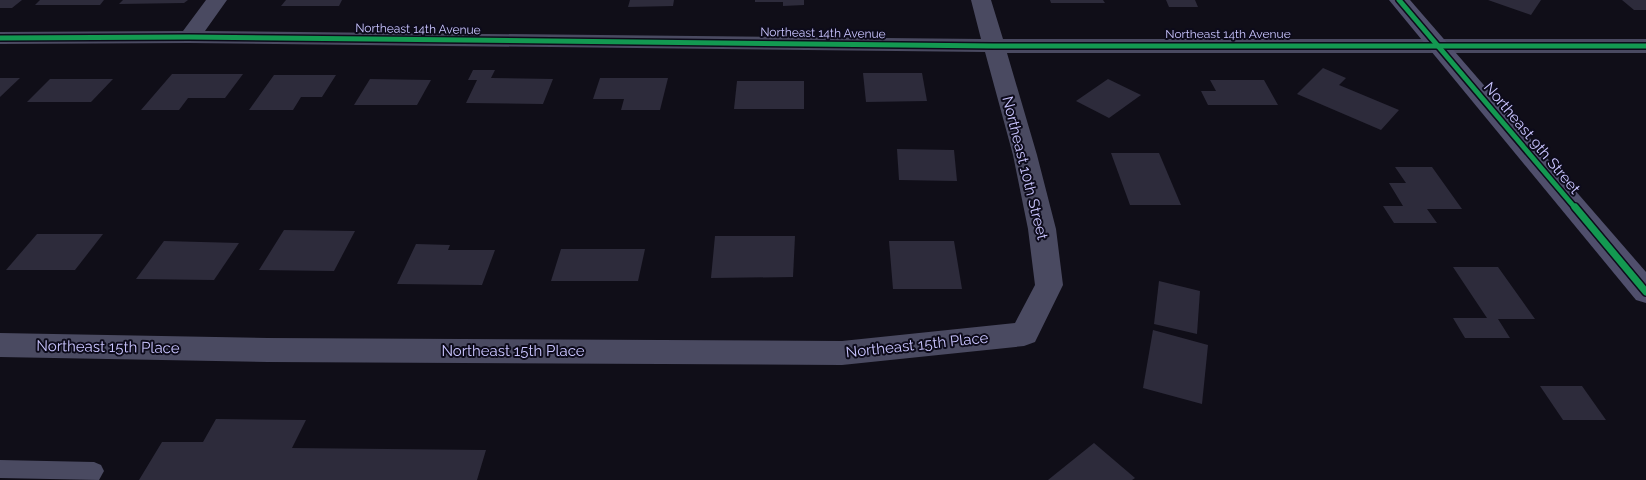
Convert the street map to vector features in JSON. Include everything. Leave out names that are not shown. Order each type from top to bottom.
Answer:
[{"type":"street","points":[[189,37],[217,0]]},
{"type":"street","name":"Northeast 10th Street","points":[[981,0],[1025,155],[1042,229],[1049,285],[1024,334]]},
{"type":"street","name":"Northeast 9th Street","points":[[1399,0],[1646,292]]},
{"type":"street","name":"Northeast 14th Avenue","points":[[0,38],[189,37],[994,46],[1437,44],[1646,46]]},
{"type":"street","name":"Northeast 15th Place","points":[[0,345],[278,350],[842,353],[1024,334]]},
{"type":"lane","points":[[0,470],[94,471],[88,480]]},
{"type":"building","points":[[0,0],[22,0],[12,8],[0,8]]},
{"type":"building","points":[[40,0],[104,0],[100,5],[35,5]]},
{"type":"building","points":[[123,0],[188,0],[184,3],[119,4]]},
{"type":"building","points":[[286,0],[342,0],[339,6],[281,6]]},
{"type":"building","points":[[630,0],[674,0],[673,6],[628,7]]},
{"type":"building","points":[[755,0],[804,0],[804,5],[783,6],[783,2],[755,2]]},
{"type":"building","points":[[1050,0],[1103,0],[1105,3],[1051,3]]},
{"type":"building","points":[[1166,0],[1195,0],[1198,7],[1169,7]]},
{"type":"building","points":[[1488,0],[1541,0],[1531,15]]},
{"type":"building","points":[[1622,0],[1646,0],[1646,10],[1634,10]]},
{"type":"building","points":[[1323,68],[1346,78],[1339,85],[1399,110],[1381,130],[1297,94]]},
{"type":"building","points":[[473,70],[495,70],[491,78],[553,79],[543,104],[466,103],[477,80],[468,80]]},
{"type":"building","points":[[863,73],[922,73],[927,101],[866,102]]},
{"type":"building","points":[[172,74],[243,74],[225,98],[188,98],[179,110],[141,110]]},
{"type":"building","points":[[274,75],[336,75],[322,97],[301,97],[293,110],[249,110]]},
{"type":"building","points":[[0,78],[20,78],[0,97]]},
{"type":"building","points":[[600,78],[668,78],[660,110],[621,110],[624,99],[593,99]]},
{"type":"building","points":[[50,79],[113,79],[91,102],[27,102]]},
{"type":"building","points":[[370,79],[431,80],[417,105],[354,105]]},
{"type":"building","points":[[1108,79],[1141,95],[1109,118],[1076,101]]},
{"type":"building","points":[[1210,80],[1264,80],[1278,105],[1208,105],[1201,91],[1216,91]]},
{"type":"building","points":[[737,81],[804,81],[804,109],[734,109]]},
{"type":"building","points":[[897,149],[954,150],[957,181],[899,180]]},
{"type":"building","points":[[1111,153],[1159,153],[1181,205],[1130,205]]},
{"type":"building","points":[[1395,167],[1432,167],[1462,209],[1427,209],[1437,223],[1394,223],[1383,206],[1403,206],[1389,183],[1406,183]]},
{"type":"building","points":[[284,230],[355,231],[334,271],[259,270]]},
{"type":"building","points":[[37,234],[103,234],[75,270],[6,270]]},
{"type":"building","points":[[715,236],[795,236],[793,277],[711,278]]},
{"type":"building","points":[[164,241],[239,243],[214,280],[136,279]]},
{"type":"building","points":[[889,241],[954,241],[962,289],[893,289]]},
{"type":"building","points":[[416,244],[450,245],[448,250],[495,250],[482,285],[397,284]]},
{"type":"building","points":[[561,249],[645,249],[638,281],[551,281]]},
{"type":"building","points":[[1453,267],[1498,267],[1535,319],[1498,319],[1510,338],[1465,338],[1453,318],[1487,318]]},
{"type":"building","points":[[1159,281],[1200,291],[1197,334],[1154,324]]},
{"type":"building","points":[[1153,330],[1208,345],[1202,404],[1143,388]]},
{"type":"building","points":[[1540,386],[1582,386],[1606,420],[1563,420]]},
{"type":"building","points":[[216,419],[306,420],[292,448],[486,450],[477,480],[139,480],[162,442],[203,442]]},
{"type":"building","points":[[1094,443],[1135,478],[1132,480],[1048,480]]},
{"type":"cycle path","points":[[1399,0],[1646,292]]},
{"type":"cycle path","points":[[0,38],[189,37],[993,46],[1646,46]]}]
